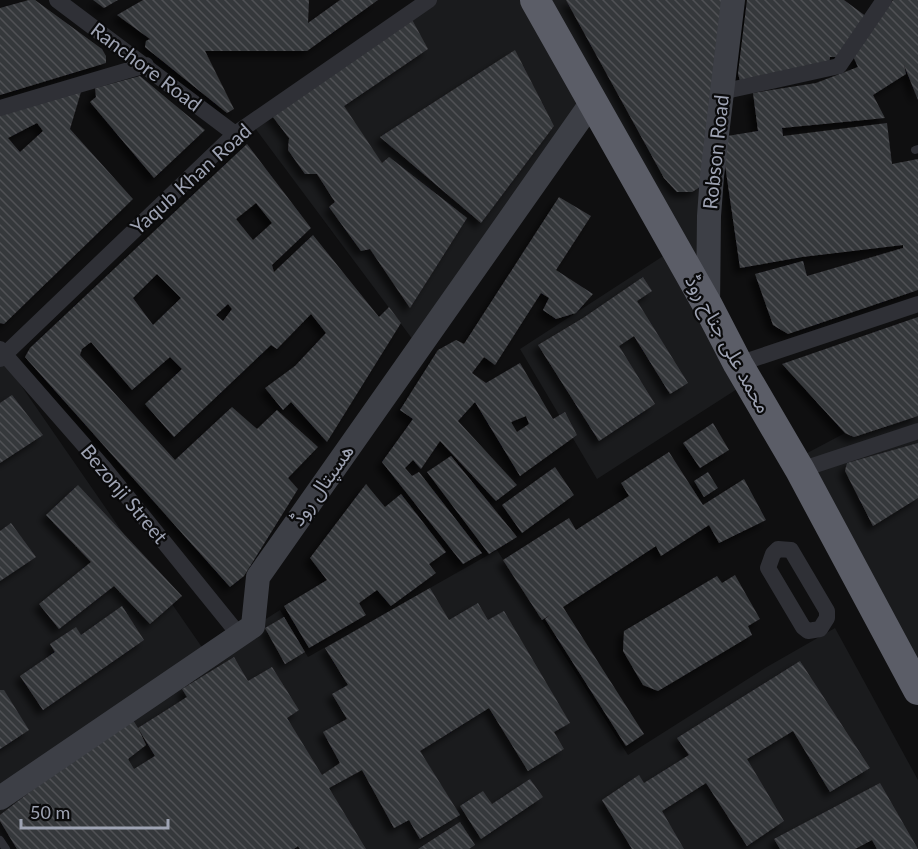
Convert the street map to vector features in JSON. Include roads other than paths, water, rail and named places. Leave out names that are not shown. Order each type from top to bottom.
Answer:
[{"type":"highway","name":"محمد علی جناح روڈ","points":[[535,0],[708,306],[738,364],[800,470],[918,690]]},
{"type":"street","name":"Ranchore Road","points":[[57,0],[235,134]]},
{"type":"street","name":"Yaqub Khan Road","points":[[2,354],[235,134],[429,0]]},
{"type":"street","name":"Robson Road","points":[[708,306],[709,216],[733,0]]},
{"type":"street","points":[[721,92],[838,66],[884,0]]},
{"type":"street","points":[[0,108],[146,65]]},
{"type":"street","name":"ھسپتال روڈ","points":[[0,798],[253,626],[258,577],[592,102]]},
{"type":"street","points":[[738,364],[918,304]]},
{"type":"street","name":"Bezonji Street","points":[[2,354],[104,468],[240,636]]},
{"type":"street","points":[[800,470],[918,431]]},
{"type":"street","points":[[778,549],[791,550],[827,611],[827,618],[820,628],[808,631],[803,627],[768,568],[773,554],[778,549]]},
{"type":"lane","points":[[0,840],[6,849]]}]
